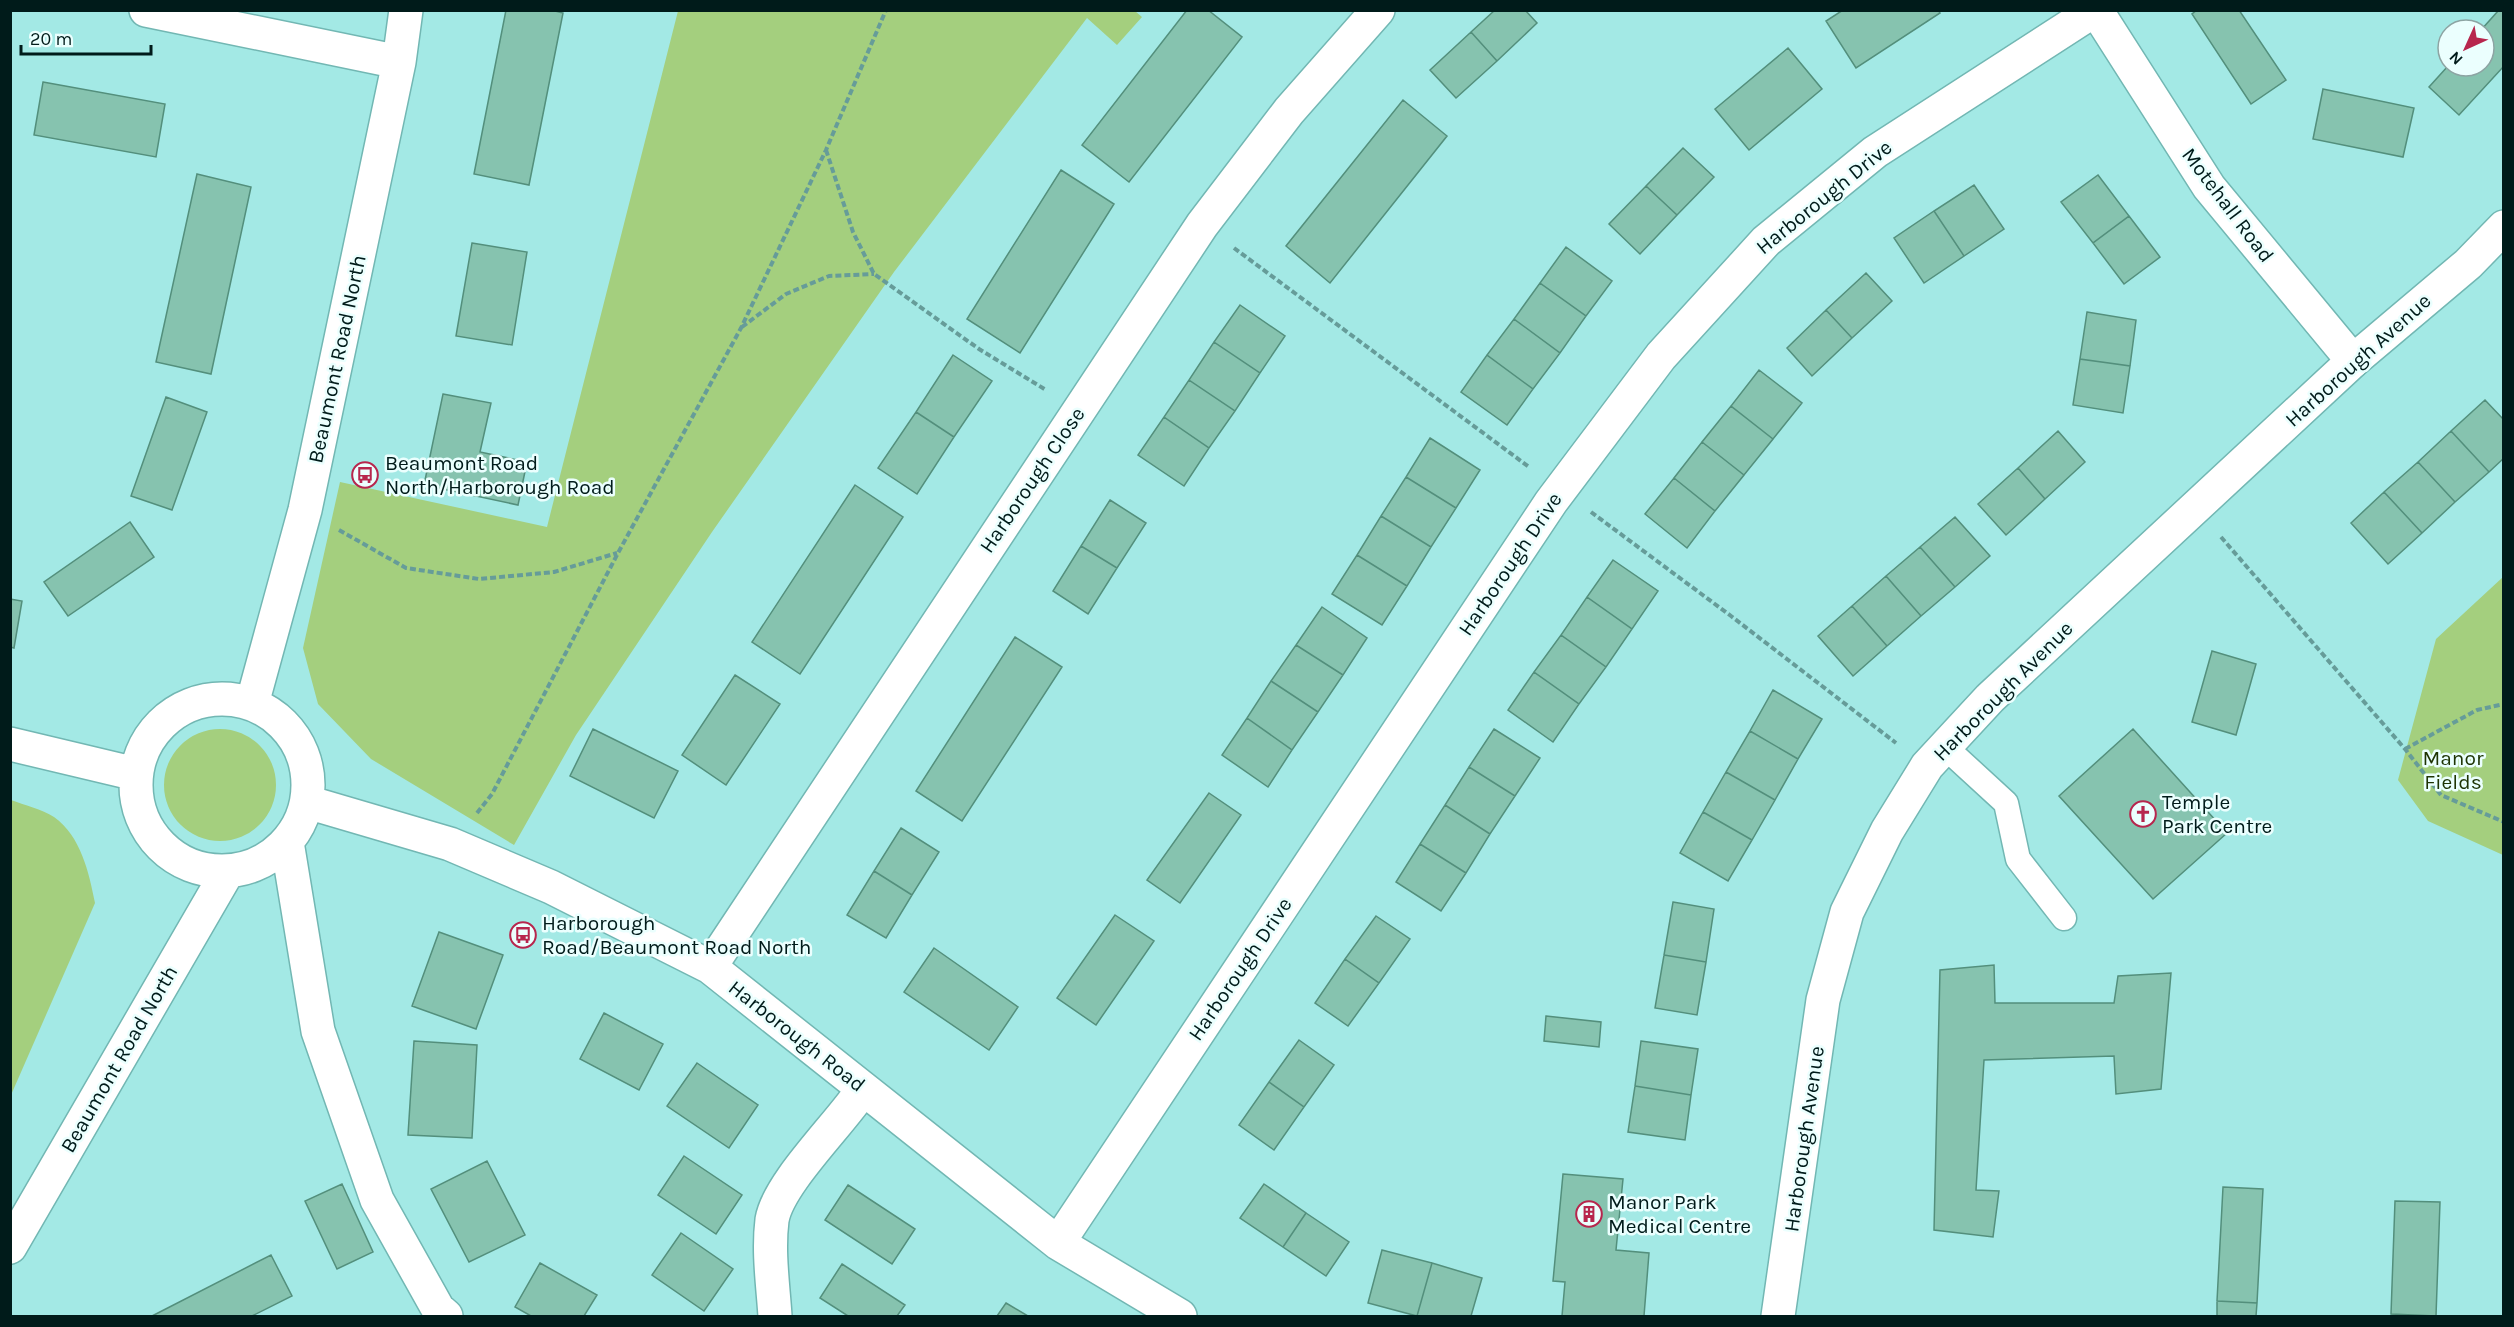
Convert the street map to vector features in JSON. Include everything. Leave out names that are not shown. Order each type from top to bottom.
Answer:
[{"type":"street","points":[[146,10],[399,62]]},
{"type":"street","name":"Beaumont Road North","points":[[252,704],[305,510],[399,62],[406,10]]},
{"type":"street","name":"Harborough Close","points":[[710,968],[1202,225],[1289,111],[1378,10]]},
{"type":"street","name":"Motehall Road","points":[[2096,10],[2209,187],[2353,361]]},
{"type":"street","name":"Harborough Drive","points":[[1058,1243],[1551,502],[1661,356],[1766,241],[1875,152],[2096,10]]},
{"type":"street","name":"Harborough Avenue","points":[[1778,1317],[1823,1000],[1847,912],[1887,831],[1927,766],[1990,698],[2353,361],[2468,264],[2504,226]]},
{"type":"street","points":[[226,698],[252,704],[273,715],[290,732],[303,753],[308,777],[307,802],[300,823],[287,842],[271,857],[250,867],[228,871],[204,869],[180,860],[160,845],[145,824],[137,799],[136,774],[143,749],[157,728],[177,711],[201,701],[226,698]]},
{"type":"street","points":[[10,744],[136,774]]},
{"type":"street","name":"Harborough Road","points":[[307,802],[450,844],[551,887],[710,968],[1058,1243],[1180,1317]]},
{"type":"street","points":[[287,842],[318,1031],[377,1200],[438,1309],[446,1317]]},
{"type":"street","name":"Beaumont Road North","points":[[10,1247],[228,871]]},
{"type":"street","points":[[775,1317],[771,1250],[773,1218],[788,1184],[863,1089]]},
{"type":"lane","points":[[1945,747],[2006,803],[2018,859],[2064,918]]},
{"type":"path","points":[[450,844],[492,794],[618,553],[741,328],[826,150],[886,10]]},
{"type":"path","points":[[826,150],[853,232],[873,274],[979,350],[1079,410]]},
{"type":"path","points":[[741,328],[786,294],[829,276],[873,274]]},
{"type":"path","points":[[2196,507],[2405,749],[2441,795],[2504,822]]},
{"type":"path","points":[[305,510],[406,568],[479,579],[554,572],[618,553]]},
{"type":"path","points":[[2405,749],[2477,710],[2504,704]]},
{"type":"green space","points":[[678,11],[1135,11],[1142,17],[1117,45],[1087,18],[894,272],[712,532],[576,735],[514,845],[371,759],[318,704],[303,648],[340,482],[547,527]]},
{"type":"green space","name":"Manor Fields","points":[[2503,577],[2503,855],[2428,821],[2398,780],[2436,639]]},
{"type":"green space","points":[[220,729],[241,734],[259,746],[271,764],[276,785],[271,806],[259,824],[241,836],[220,841],[199,836],[181,824],[169,806],[164,785],[169,764],[181,746],[199,734]]},
{"type":"green space","points":[[11,800],[49,814],[71,834],[87,868],[95,903],[11,1095]]},
{"type":"building","points":[[506,10],[551,10],[563,13],[529,185],[474,174]]},
{"type":"building","points":[[1187,10],[1208,10],[1242,37],[1129,182],[1082,145]]},
{"type":"building","points":[[1495,10],[1525,10],[1537,23],[1497,61],[1471,32]]},
{"type":"building","points":[[1843,10],[1938,10],[1940,13],[1856,68],[1826,21]]},
{"type":"building","points":[[2197,10],[2239,10],[2286,80],[2251,104],[2192,14]]},
{"type":"building","points":[[2499,10],[2504,12],[2504,66],[2496,75],[2496,18],[2492,18]]},
{"type":"building","points":[[1471,32],[1497,61],[1456,98],[1430,70]]},
{"type":"building","points":[[1788,48],[1822,89],[1749,150],[1715,109]]},
{"type":"building","points":[[2437,78],[2493,78],[2459,115],[2429,87]]},
{"type":"building","points":[[43,82],[165,104],[156,157],[34,135]]},
{"type":"building","points":[[2323,89],[2414,108],[2403,157],[2313,139]]},
{"type":"building","points":[[1403,100],[1447,136],[1330,283],[1286,246]]},
{"type":"building","points":[[1683,148],[1714,177],[1677,215],[1646,186]]},
{"type":"building","points":[[1061,170],[1114,204],[1020,353],[967,319]]},
{"type":"building","points":[[197,174],[251,187],[211,374],[156,362]]},
{"type":"building","points":[[2098,175],[2129,216],[2093,243],[2061,202]]},
{"type":"building","points":[[1974,185],[2004,229],[1964,256],[1934,211]]},
{"type":"building","points":[[1646,186],[1677,215],[1640,254],[1609,224]]},
{"type":"building","points":[[1934,211],[1964,256],[1924,283],[1894,238]]},
{"type":"building","points":[[2129,216],[2160,257],[2124,284],[2093,243]]},
{"type":"building","points":[[472,243],[527,252],[512,345],[456,336]]},
{"type":"building","points":[[1566,247],[1612,281],[1586,316],[1540,283]]},
{"type":"building","points":[[1866,273],[1892,301],[1852,338],[1826,310]]},
{"type":"building","points":[[1540,283],[1586,316],[1560,353],[1514,319]]},
{"type":"building","points":[[1240,305],[1285,336],[1260,373],[1214,342]]},
{"type":"building","points":[[1826,310],[1852,338],[1812,376],[1787,348]]},
{"type":"building","points":[[2087,312],[2136,320],[2130,366],[2080,359]]},
{"type":"building","points":[[1514,319],[1560,353],[1533,389],[1487,355]]},
{"type":"building","points":[[1214,342],[1260,373],[1235,411],[1189,380]]},
{"type":"building","points":[[953,355],[992,381],[954,437],[916,412]]},
{"type":"building","points":[[1487,355],[1533,389],[1507,425],[1461,392]]},
{"type":"building","points":[[2080,359],[2130,366],[2123,413],[2073,405]]},
{"type":"building","points":[[1759,370],[1802,403],[1773,439],[1731,406]]},
{"type":"building","points":[[1189,380],[1235,411],[1209,448],[1164,417]]},
{"type":"building","points":[[443,394],[491,403],[480,452],[527,462],[518,505],[424,485]]},
{"type":"building","points":[[166,397],[207,412],[172,510],[131,496]]},
{"type":"building","points":[[2485,400],[2504,420],[2504,458],[2489,472],[2451,431]]},
{"type":"building","points":[[1731,406],[1773,439],[1744,475],[1702,442]]},
{"type":"building","points":[[916,412],[954,437],[917,494],[878,468]]},
{"type":"building","points":[[1164,417],[1209,448],[1184,486],[1138,455]]},
{"type":"building","points":[[2058,431],[2085,462],[2045,499],[2018,468]]},
{"type":"building","points":[[2451,431],[2489,472],[2455,502],[2418,462]]},
{"type":"building","points":[[1430,438],[1480,470],[1456,508],[1406,477]]},
{"type":"building","points":[[1702,442],[1744,475],[1715,511],[1674,478]]},
{"type":"building","points":[[2418,462],[2455,502],[2422,533],[2384,492]]},
{"type":"building","points":[[2018,468],[2045,499],[2006,535],[1978,504]]},
{"type":"building","points":[[1406,477],[1456,508],[1431,547],[1381,516]]},
{"type":"building","points":[[1674,478],[1715,511],[1687,548],[1645,514]]},
{"type":"building","points":[[855,485],[903,517],[800,674],[752,642]]},
{"type":"building","points":[[2384,492],[2422,533],[2388,564],[2351,523]]},
{"type":"building","points":[[1110,500],[1146,523],[1117,568],[1081,546]]},
{"type":"building","points":[[1381,516],[1431,547],[1407,586],[1357,555]]},
{"type":"building","points":[[1955,517],[1990,556],[1955,587],[1920,547]]},
{"type":"building","points":[[130,522],[154,557],[68,616],[44,582]]},
{"type":"building","points":[[1081,546],[1117,568],[1088,614],[1053,591]]},
{"type":"building","points":[[1920,547],[1955,587],[1921,616],[1886,576]]},
{"type":"building","points":[[1357,555],[1407,586],[1382,625],[1332,594]]},
{"type":"building","points":[[1613,560],[1658,591],[1632,629],[1587,597]]},
{"type":"building","points":[[1886,576],[1921,616],[1887,646],[1852,606]]},
{"type":"building","points":[[1587,597],[1632,629],[1606,667],[1561,635]]},
{"type":"building","points":[[10,599],[22,601],[14,648],[10,647]]},
{"type":"building","points":[[1852,606],[1887,646],[1853,676],[1818,636]]},
{"type":"building","points":[[1322,607],[1367,638],[1343,675],[1296,645]]},
{"type":"building","points":[[1561,635],[1606,667],[1579,704],[1534,672]]},
{"type":"building","points":[[1015,637],[1062,667],[962,821],[916,791]]},
{"type":"building","points":[[1296,645],[1343,675],[1318,712],[1271,681]]},
{"type":"building","points":[[2212,651],[2256,664],[2236,735],[2192,722]]},
{"type":"building","points":[[1534,672],[1579,704],[1553,742],[1508,710]]},
{"type":"building","points":[[735,675],[780,704],[726,785],[682,755]]},
{"type":"building","points":[[1271,681],[1318,712],[1292,750],[1247,718]]},
{"type":"building","points":[[1773,690],[1822,719],[1798,759],[1750,731]]},
{"type":"building","points":[[1247,718],[1292,750],[1268,787],[1222,755]]},
{"type":"building","points":[[593,729],[678,771],[654,818],[570,776]]},
{"type":"building","points":[[1494,729],[1540,758],[1515,796],[1469,767]]},
{"type":"building","name":"Temple Park Centre","points":[[2133,729],[2227,833],[2153,899],[2059,796]]},
{"type":"building","points":[[1750,731],[1798,759],[1775,800],[1726,772]]},
{"type":"building","points":[[1469,767],[1515,796],[1490,834],[1445,805]]},
{"type":"building","points":[[1726,772],[1775,800],[1752,840],[1703,812]]},
{"type":"building","points":[[1209,793],[1241,815],[1180,903],[1147,880]]},
{"type":"building","points":[[1445,805],[1490,834],[1466,873],[1420,844]]},
{"type":"building","points":[[1703,812],[1752,840],[1728,881],[1680,853]]},
{"type":"building","points":[[901,828],[939,852],[912,895],[874,871]]},
{"type":"building","points":[[1420,844],[1466,873],[1441,911],[1396,882]]},
{"type":"building","points":[[874,871],[912,895],[886,938],[847,915]]},
{"type":"building","points":[[1673,902],[1714,909],[1706,962],[1664,955]]},
{"type":"building","points":[[1115,915],[1154,941],[1096,1025],[1057,998]]},
{"type":"building","points":[[1376,916],[1410,939],[1379,983],[1345,959]]},
{"type":"building","points":[[439,932],[503,955],[476,1029],[412,1006]]},
{"type":"building","points":[[934,948],[1018,1007],[989,1050],[904,992]]},
{"type":"building","points":[[1664,955],[1706,962],[1697,1015],[1655,1008]]},
{"type":"building","points":[[1345,959],[1379,983],[1348,1026],[1315,1003]]},
{"type":"building","points":[[1994,965],[1995,1003],[2114,1003],[2118,976],[2171,973],[2161,1089],[2116,1094],[2114,1056],[1984,1060],[1976,1190],[1999,1191],[1993,1237],[1934,1230],[1940,970]]},
{"type":"building","points":[[604,1013],[663,1044],[639,1090],[580,1059]]},
{"type":"building","points":[[1546,1016],[1601,1022],[1599,1047],[1544,1041]]},
{"type":"building","points":[[1299,1040],[1334,1065],[1304,1107],[1269,1082]]},
{"type":"building","points":[[414,1041],[477,1045],[472,1138],[408,1135]]},
{"type":"building","points":[[1641,1041],[1698,1049],[1691,1095],[1635,1086]]},
{"type":"building","points":[[697,1063],[758,1105],[729,1148],[667,1106]]},
{"type":"building","points":[[1269,1082],[1304,1107],[1274,1150],[1239,1125]]},
{"type":"building","points":[[1635,1086],[1691,1095],[1685,1140],[1628,1132]]},
{"type":"building","points":[[684,1156],[742,1195],[716,1234],[658,1195]]},
{"type":"building","points":[[487,1161],[525,1235],[469,1262],[431,1189]]},
{"type":"building","name":"Manor Park Medical Centre","points":[[1563,1174],[1623,1179],[1616,1250],[1649,1253],[1644,1316],[1562,1316],[1565,1282],[1553,1281]]},
{"type":"building","points":[[342,1184],[373,1252],[337,1269],[305,1201]]},
{"type":"building","points":[[1264,1184],[1306,1213],[1283,1247],[1240,1218]]},
{"type":"building","points":[[848,1185],[915,1229],[892,1264],[825,1220]]},
{"type":"building","points":[[2223,1187],[2263,1189],[2257,1303],[2217,1301]]},
{"type":"building","points":[[2395,1201],[2440,1202],[2436,1316],[2391,1314]]},
{"type":"building","points":[[1306,1213],[1349,1242],[1326,1276],[1283,1247]]},
{"type":"building","points":[[681,1233],[733,1269],[704,1311],[652,1275]]},
{"type":"building","points":[[1382,1250],[1432,1263],[1417,1316],[1368,1303]]},
{"type":"building","points":[[271,1255],[292,1296],[252,1316],[152,1316]]},
{"type":"building","points":[[540,1263],[597,1295],[584,1316],[531,1316],[515,1307]]},
{"type":"building","points":[[1432,1263],[1482,1278],[1471,1316],[1417,1316]]},
{"type":"building","points":[[842,1264],[905,1305],[897,1316],[848,1316],[820,1298]]},
{"type":"building","points":[[2217,1301],[2257,1303],[2256,1316],[2217,1316]]},
{"type":"building","points":[[1006,1303],[1028,1316],[997,1316]]},
{"type":"building","points":[[2391,1314],[2436,1316],[2391,1316]]},
{"type":"place","name":"Beaumont Road North/Harborough Road","points":[[365,475]]},
{"type":"place","name":"Temple Park Centre","points":[[2143,814]]},
{"type":"place","name":"Harborough Road/Beaumont Road North","points":[[523,935]]},
{"type":"place","name":"Manor Park Medical Centre","points":[[1589,1214]]}]
